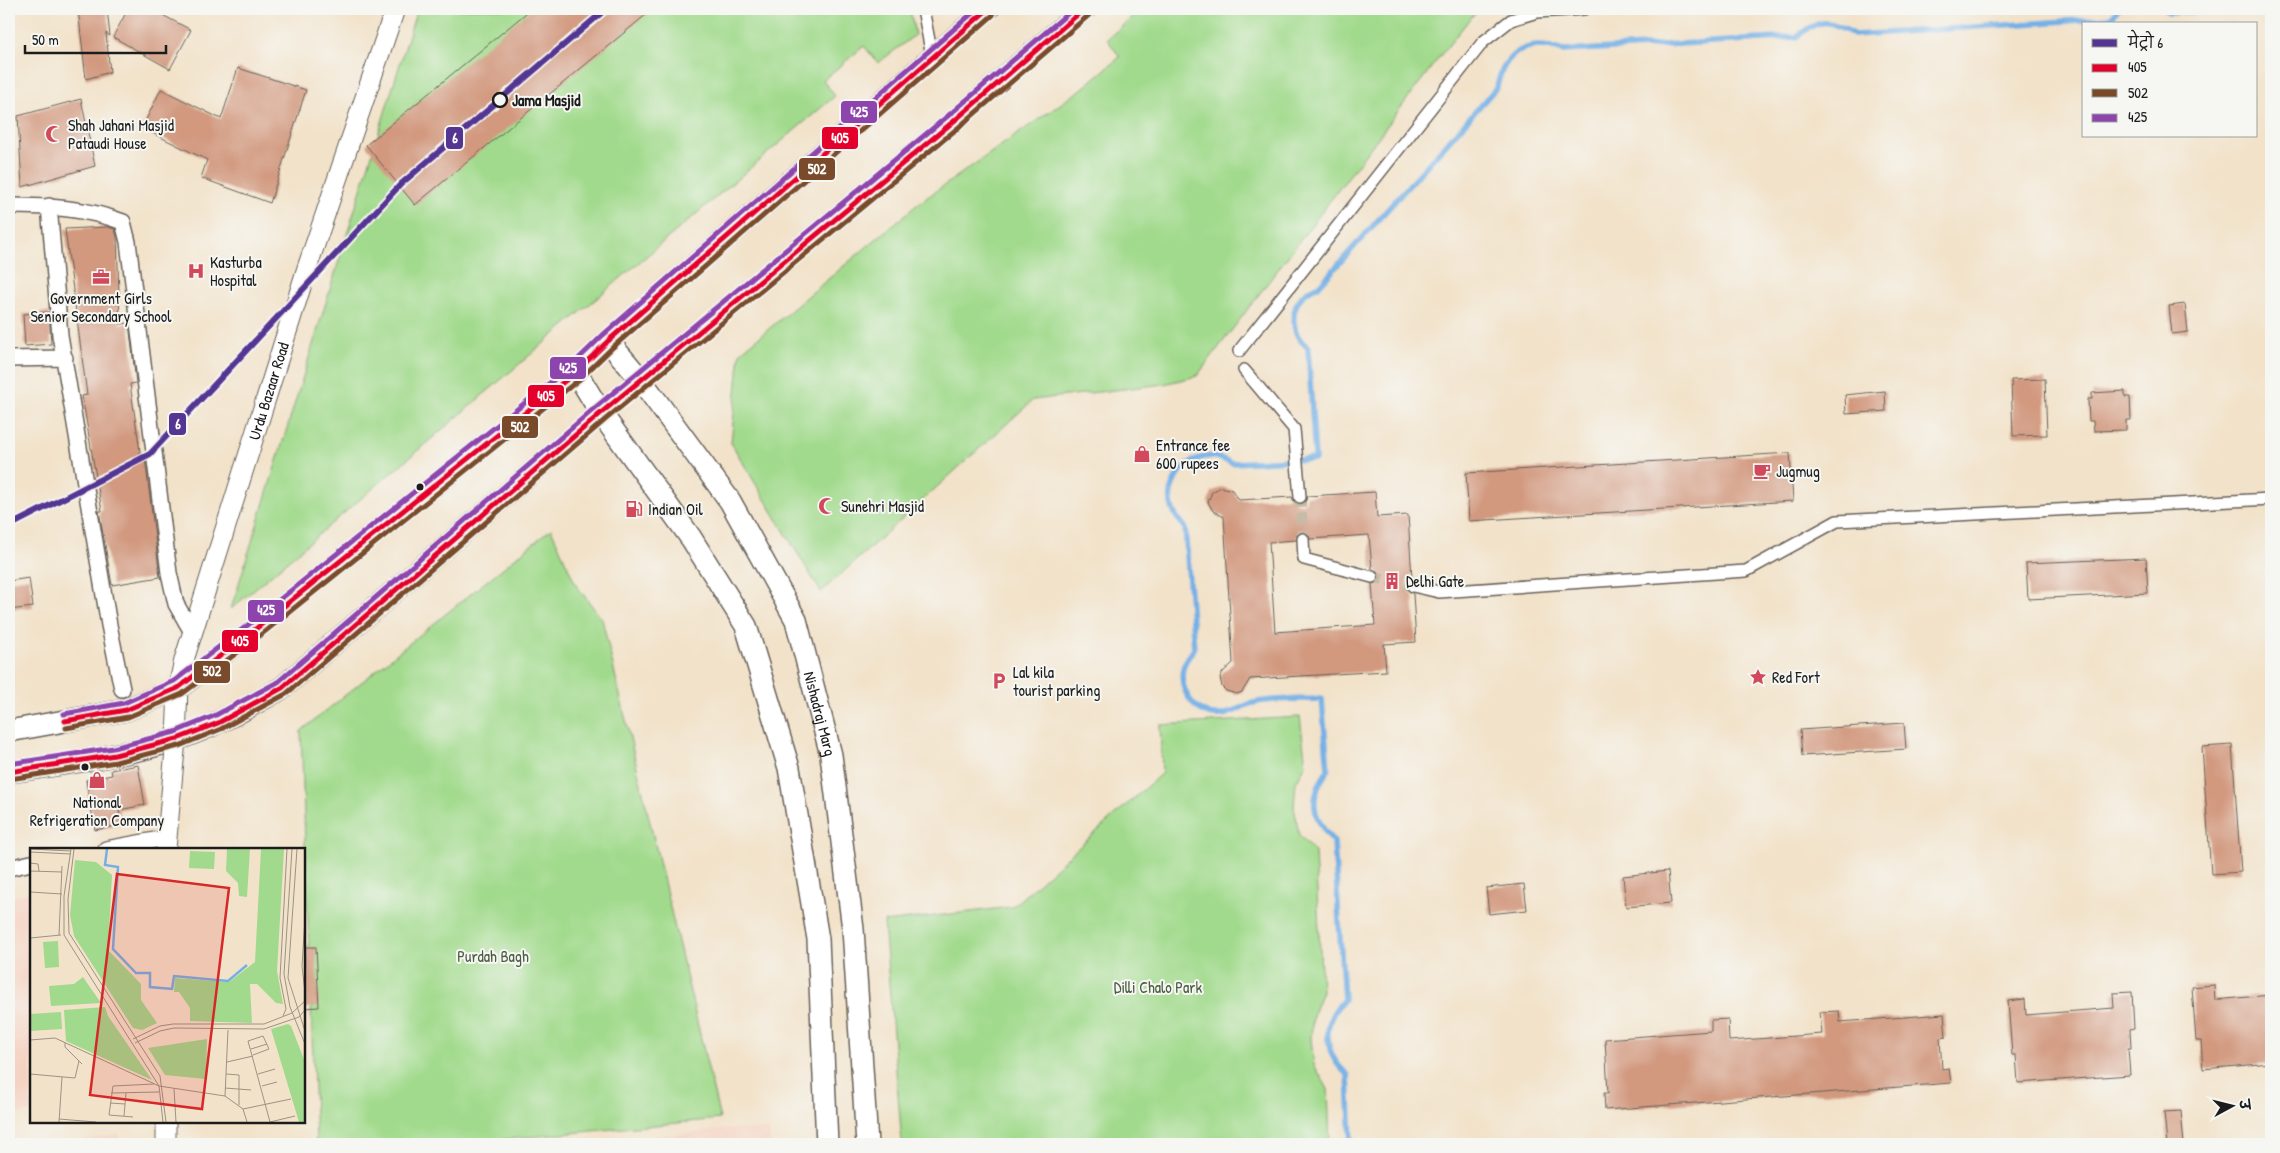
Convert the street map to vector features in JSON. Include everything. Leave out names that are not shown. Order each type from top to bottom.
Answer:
[{"type":"main road","points":[[9,731],[126,710],[178,688],[253,631],[576,372],[608,341],[988,9]]},
{"type":"main road","points":[[9,772],[130,751],[176,739],[231,717],[282,688],[601,413],[954,121],[1084,9]]},
{"type":"main road","name":"Nishadraj Marg","points":[[608,341],[641,380],[730,501],[796,620],[832,756],[853,929],[867,1144]]},
{"type":"main road","points":[[576,372],[601,413],[691,538],[746,626],[789,768],[818,939],[826,1144]]},
{"type":"street","name":"Urdu Bazaar Road","points":[[166,844],[176,739],[178,688],[192,632],[306,271],[394,9]]},
{"type":"street","points":[[923,9],[932,56]]},
{"type":"street","points":[[1239,351],[1483,42],[1511,20],[1537,12],[1584,9]]},
{"type":"street","points":[[9,206],[49,206],[104,215],[123,222],[128,242],[169,573],[176,604],[192,632]]},
{"type":"street","points":[[49,206],[60,335],[109,625],[122,689]]},
{"type":"street","points":[[9,359],[64,358]]},
{"type":"street","points":[[1244,370],[1294,429],[1300,497]]},
{"type":"street","points":[[1413,586],[1439,592],[1746,570],[1837,521],[2271,500]]},
{"type":"street","points":[[1303,539],[1304,559],[1372,576]]},
{"type":"street","points":[[118,848],[166,844]]},
{"type":"street","points":[[9,868],[30,864]]},
{"type":"street","points":[[166,1123],[166,1144]]},
{"type":"shaded area","points":[[30,892],[30,1112],[9,1115],[9,898]]},
{"type":"shaded area","points":[[726,1129],[769,1130],[770,1144],[593,1144]]},
{"type":"shaded area","points":[[119,1134],[119,1144],[66,1144]]},
{"type":"green space","points":[[417,9],[910,9],[915,35],[878,63],[864,46],[823,80],[835,96],[231,609]]},
{"type":"green space","points":[[1142,9],[1484,9],[1472,16],[1440,56],[1197,376],[1164,384],[1033,400],[821,592],[731,443],[740,353],[919,203],[1079,91],[1120,57],[1107,39]]},
{"type":"green space","name":"Purdah Bagh","points":[[551,529],[576,585],[602,619],[720,1119],[454,1144],[316,1144],[301,731]]},
{"type":"green space","name":"Dilli Chalo Park","points":[[1300,717],[1306,765],[1296,782],[1294,806],[1299,835],[1315,852],[1322,991],[1313,1014],[1311,1039],[1314,1065],[1328,1089],[1330,1144],[902,1144],[884,922],[1012,907],[1162,773],[1160,725]]},
{"type":"building","points":[[78,9],[107,9],[110,36],[106,33],[110,72],[86,79]]},
{"type":"building","points":[[128,9],[151,9],[191,30],[170,69],[113,37]]},
{"type":"building","name":"Jama Masjid","points":[[531,9],[653,9],[415,205],[366,145]]},
{"type":"building","points":[[238,68],[306,90],[270,203],[201,178],[207,160],[142,128],[161,89],[221,119]]},
{"type":"building","name":"Shah Jahani Masjid Pataudi House","points":[[81,99],[95,166],[22,187],[18,116]]},
{"type":"building","points":[[107,227],[115,229],[117,237],[120,324],[129,323],[136,383],[130,384],[141,458],[145,458],[160,577],[112,585],[99,511],[102,511],[82,396],[87,395],[65,229]]},
{"type":"building","points":[[2185,304],[2188,332],[2172,334],[2169,306]]},
{"type":"building","points":[[49,312],[51,344],[25,346],[23,314]]},
{"type":"building","points":[[2045,379],[2047,435],[2013,436],[2011,380]]},
{"type":"building","points":[[1885,391],[1886,411],[1846,414],[1845,395]]},
{"type":"building","points":[[2125,391],[2125,397],[2130,397],[2131,420],[2126,420],[2126,430],[2094,431],[2093,421],[2089,421],[2088,399],[2092,399],[2092,393]]},
{"type":"building","points":[[1790,453],[1793,501],[1469,521],[1466,473]]},
{"type":"building","points":[[1221,487],[1232,490],[1239,500],[1292,497],[1294,502],[1300,504],[1305,503],[1307,496],[1375,492],[1377,517],[1408,515],[1412,579],[1407,581],[1406,588],[1413,594],[1416,642],[1384,644],[1386,671],[1250,679],[1242,692],[1237,694],[1226,691],[1222,687],[1220,677],[1233,663],[1224,517],[1213,511],[1208,502],[1212,492]],"holes":[[[1302,532],[1307,533],[1310,539],[1369,535],[1372,569],[1377,571],[1379,576],[1378,582],[1372,584],[1375,625],[1275,632],[1269,542],[1296,540],[1297,535]]]},
{"type":"building","points":[[2146,558],[2148,593],[2028,599],[2026,563]]},
{"type":"building","points":[[29,578],[33,607],[9,610],[9,581]]},
{"type":"building","points":[[1904,723],[1906,749],[1802,756],[1800,730]]},
{"type":"building","points":[[2232,745],[2241,872],[2211,874],[2202,747]]},
{"type":"building","points":[[138,765],[145,805],[119,810],[121,825],[95,830],[86,780],[112,775],[111,770]]},
{"type":"building","points":[[1668,871],[1671,903],[1626,907],[1623,876]]},
{"type":"building","points":[[1524,884],[1527,910],[1489,914],[1486,888]]},
{"type":"building","points":[[305,947],[316,947],[319,1007],[305,1008]]},
{"type":"building","points":[[2214,985],[2215,1000],[2271,995],[2271,1063],[2203,1069],[2201,1041],[2196,1041],[2192,987]]},
{"type":"building","points":[[2132,992],[2134,1028],[2130,1029],[2131,1048],[2128,1048],[2130,1075],[2018,1083],[2016,1055],[2012,1055],[2008,1001],[2025,999],[2026,1015],[2114,1008],[2113,993]]},
{"type":"building","points":[[1839,1011],[1840,1022],[1944,1014],[1946,1037],[1940,1038],[1942,1069],[1949,1068],[1951,1083],[1605,1110],[1604,1093],[1608,1093],[1605,1039],[1711,1031],[1711,1020],[1728,1019],[1729,1041],[1822,1034],[1820,1012]]},
{"type":"building","points":[[2181,1111],[2184,1144],[2167,1144],[2164,1112]]},
{"type":"waterway","points":[[1351,1144],[1348,1075],[1334,1058],[1328,1038],[1331,1018],[1344,1000],[1334,842],[1321,824],[1315,807],[1317,790],[1328,770],[1322,699],[1261,701],[1221,715],[1212,715],[1204,712],[1190,700],[1183,683],[1182,674],[1185,663],[1194,649],[1185,527],[1176,516],[1171,496],[1176,478],[1188,464],[1208,457],[1232,463],[1315,459],[1308,347],[1298,336],[1294,322],[1295,308],[1298,301],[1307,292],[1320,285],[1497,87],[1505,64],[1520,51],[1529,47],[1539,46],[1563,51],[1796,37],[1811,27],[1824,23],[1831,23],[1854,35],[2111,18],[2118,9]]},
{"type":"waterway","points":[[2165,9],[2170,13],[2229,9]]},
{"type":"tunnel","points":[[1300,497],[1303,539]]},
{"type":"tunnel","points":[[1372,577],[1413,586]]},
{"type":"metro line","name":"6","points":[[9,526],[150,454],[401,184],[606,9]]},
{"type":"transit line","name":"425","points":[[64,714],[124,703],[174,681],[248,625],[571,366],[603,335],[977,9]]},
{"type":"transit line","name":"405","points":[[65,721],[126,710],[178,688],[253,631],[576,372],[608,341],[988,9]]},
{"type":"transit line","name":"425","points":[[9,764],[113,748],[175,732],[214,716],[278,682],[596,407],[949,115],[1073,9]]},
{"type":"transit line","name":"405","points":[[9,772],[115,755],[177,739],[218,723],[282,688],[601,413],[954,121],[1084,9]]},
{"type":"transit line","name":"502","points":[[66,728],[128,717],[182,694],[258,637],[581,378],[613,347],[993,15]]},
{"type":"transit line","name":"502","points":[[10,779],[116,762],[179,746],[221,729],[286,694],[606,419],[959,127],[1089,15]]},
{"type":"place","name":"Jama Masjid","points":[[500,100]]},
{"type":"place","name":"Shah Jahani Masjid Pataudi House","points":[[54,134]]},
{"type":"place","name":"Kasturba Hospital","points":[[196,271]]},
{"type":"place","name":"Government Girls Senior Secondary School","points":[[101,277]]},
{"type":"place","name":"Entrance fee 600 rupees","points":[[1142,454]]},
{"type":"place","name":"Jugmug","points":[[1762,471]]},
{"type":"place","name":"Sunehri Masjid","points":[[827,506]]},
{"type":"place","name":"Indian Oil","points":[[634,509]]},
{"type":"place","name":"Delhi Gate","points":[[1392,581]]},
{"type":"place","name":"Red Fort","points":[[1758,677]]},
{"type":"place","name":"Lal kila tourist parking","points":[[999,681]]},
{"type":"place","name":"National Refrigeration Company","points":[[97,780]]}]
